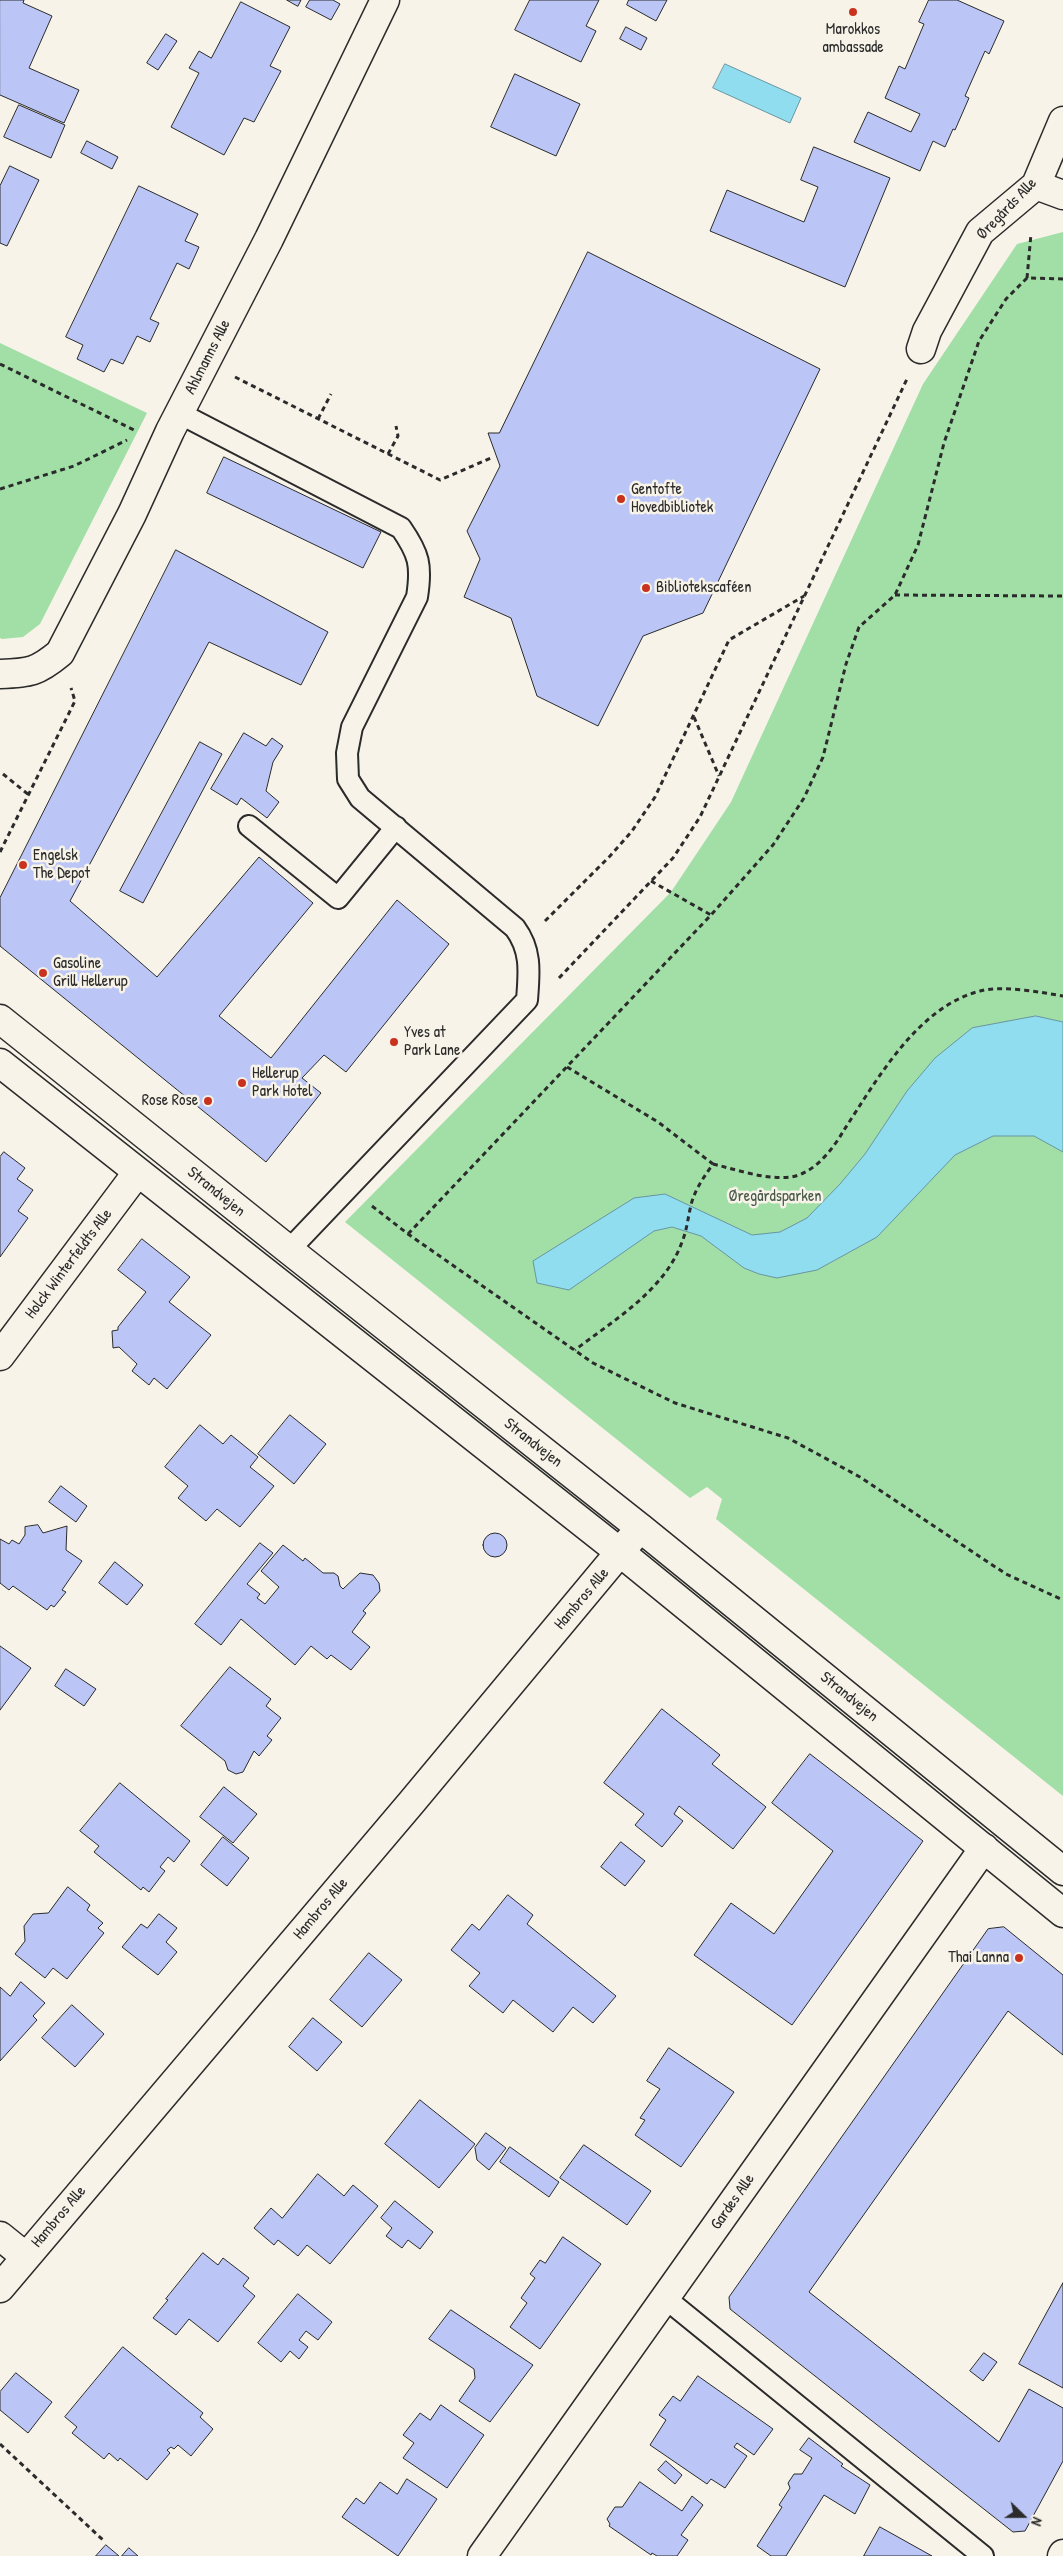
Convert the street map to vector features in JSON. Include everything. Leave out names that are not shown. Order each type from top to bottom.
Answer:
[{"type":"street","name":"Ahlmanns Alle","points":[[0,674],[24,674],[41,668],[60,653],[132,514],[165,427],[206,362],[269,238],[385,0]]},
{"type":"street","name":"Øregårds Alle","points":[[921,349],[927,331],[980,232],[1036,185],[1063,121]]},
{"type":"street","points":[[1036,185],[1063,195]]},
{"type":"street","name":"Strandvejen","points":[[0,1018],[640,1528],[1063,1871]]},
{"type":"street","name":"Strandvejen","points":[[0,1063],[621,1553],[1063,1913]]},
{"type":"street","name":"Holck Winterfeldts Alle","points":[[0,1356],[137,1173]]},
{"type":"street","name":"Hambros Alle","points":[[0,2288],[621,1553],[640,1528]]},
{"type":"street","name":"Gardes Alle","points":[[482,2556],[984,1848]]},
{"type":"street","points":[[0,2236],[26,2257]]},
{"type":"lane","points":[[165,427],[401,528],[416,550],[420,573],[417,597],[352,727],[347,753],[348,779],[360,798],[498,912],[524,940],[530,961],[527,1000],[289,1250]]},
{"type":"lane","points":[[250,826],[338,898],[396,827]]},
{"type":"lane","points":[[665,2298],[983,2556]]},
{"type":"path","points":[[408,1234],[711,915],[773,844],[804,798],[823,757],[846,664],[859,627],[895,595],[918,545],[944,443],[979,341],[1006,299],[1027,278],[1063,279]]},
{"type":"path","points":[[527,1000],[556,980],[674,858],[700,817],[921,349]]},
{"type":"path","points":[[206,362],[440,480],[491,458]]},
{"type":"path","points":[[0,364],[165,427]]},
{"type":"path","points":[[318,418],[331,394]]},
{"type":"path","points":[[388,454],[398,436],[396,426]]},
{"type":"path","points":[[0,489],[74,466],[128,440],[165,427]]},
{"type":"path","points":[[895,595],[1063,596]]},
{"type":"path","points":[[524,940],[571,898],[632,831],[655,797],[729,640],[805,596]]},
{"type":"path","points":[[0,852],[75,701],[60,653]]},
{"type":"path","points":[[694,717],[719,776]]},
{"type":"path","points":[[3,774],[29,795]]},
{"type":"path","points":[[652,881],[711,915]]},
{"type":"path","points":[[567,1067],[658,1122],[713,1164],[760,1176],[792,1177],[810,1168],[830,1152],[886,1067],[919,1028],[950,1005],[980,991],[1030,990],[1063,996]]},
{"type":"path","points":[[575,1350],[638,1302],[663,1276],[682,1243],[692,1203],[700,1184],[713,1164]]},
{"type":"path","points":[[348,1187],[408,1234],[593,1363],[675,1403],[788,1438],[860,1477],[1006,1574],[1063,1600]]},
{"type":"path","points":[[0,2444],[104,2540]]},
{"type":"green space","name":"Øregårdsparken","points":[[1063,232],[1063,1796],[716,1519],[722,1499],[707,1487],[690,1498],[345,1222],[671,892],[731,802],[923,384],[1017,244]]},
{"type":"green space","points":[[0,343],[147,413],[40,624],[23,637],[2,639],[0,638]]},
{"type":"water","points":[[725,64],[801,98],[790,123],[713,88]]},
{"type":"water","points":[[1036,1016],[1063,1022],[1063,1152],[1034,1136],[993,1136],[955,1155],[877,1237],[817,1270],[777,1278],[759,1274],[744,1268],[701,1236],[672,1227],[654,1231],[569,1290],[537,1283],[533,1261],[634,1198],[665,1194],[752,1235],[780,1232],[807,1218],[840,1184],[865,1154],[907,1091],[935,1058],[972,1028]]},
{"type":"building","points":[[0,0],[24,0],[23,3],[52,16],[29,68],[79,90],[64,123],[0,95]]},
{"type":"building","points":[[287,0],[301,0],[298,6]]},
{"type":"building","points":[[310,0],[333,0],[340,4],[331,20],[306,7]]},
{"type":"building","points":[[530,0],[599,0],[586,26],[596,31],[581,62],[515,30]]},
{"type":"building","points":[[629,0],[667,0],[656,21],[627,5]]},
{"type":"building","points":[[929,0],[957,0],[1004,21],[989,54],[985,51],[965,96],[969,98],[955,130],[953,129],[945,147],[933,141],[920,171],[854,142],[868,112],[911,132],[920,114],[885,98],[899,66],[905,69],[924,24],[919,22]]},
{"type":"building","points":[[241,2],[290,27],[270,66],[281,71],[254,122],[244,118],[224,155],[171,127],[199,73],[189,68],[199,51],[211,58]]},
{"type":"building","points":[[626,27],[647,38],[641,50],[620,39]]},
{"type":"building","points":[[166,34],[177,41],[158,70],[147,63]]},
{"type":"building","points":[[515,74],[580,104],[556,156],[491,127]]},
{"type":"building","points":[[19,105],[65,125],[51,158],[4,137]]},
{"type":"building","points":[[87,141],[118,157],[112,169],[81,153]]},
{"type":"building","points":[[814,147],[890,178],[845,287],[710,231],[727,190],[804,222],[818,187],[801,180]]},
{"type":"building","points":[[10,166],[39,180],[7,246],[0,243],[0,186]]},
{"type":"building","points":[[139,186],[198,214],[185,241],[199,247],[189,269],[177,263],[150,319],[159,323],[150,342],[137,336],[123,364],[111,359],[104,372],[77,359],[83,345],[66,337]]},
{"type":"building","name":"Gentofte Hovedbibliotek","points":[[588,252],[820,369],[703,613],[643,636],[598,726],[537,696],[511,618],[464,597],[480,559],[467,531],[500,466],[488,433],[499,433]]},
{"type":"building","points":[[224,457],[381,532],[363,568],[207,493]]},
{"type":"building","points":[[176,550],[328,632],[301,685],[209,642],[70,901],[157,977],[259,857],[313,903],[219,1016],[271,1058],[397,900],[449,944],[346,1072],[324,1055],[302,1078],[321,1093],[266,1162],[0,946],[0,898]]},
{"type":"building","points":[[244,733],[266,746],[272,738],[283,746],[273,762],[266,791],[279,802],[267,818],[241,798],[237,805],[211,789]]},
{"type":"building","points":[[200,742],[222,754],[143,903],[120,891]]},
{"type":"building","points":[[4,1152],[25,1168],[17,1179],[33,1190],[18,1211],[28,1218],[0,1257],[0,1157]]},
{"type":"building","points":[[142,1239],[190,1277],[169,1302],[211,1335],[167,1389],[154,1378],[149,1385],[132,1371],[137,1364],[119,1347],[113,1348],[112,1331],[118,1330],[118,1327],[146,1292],[118,1270]]},
{"type":"building","points":[[290,1415],[326,1444],[294,1484],[258,1454]]},
{"type":"building","points":[[200,1425],[223,1444],[231,1435],[258,1457],[250,1467],[274,1486],[240,1527],[217,1509],[206,1521],[178,1498],[188,1486],[165,1467]]},
{"type":"building","points":[[61,1486],[87,1506],[76,1522],[49,1502]]},
{"type":"building","points":[[38,1525],[43,1533],[67,1526],[66,1550],[82,1561],[62,1590],[66,1592],[54,1607],[51,1605],[47,1610],[13,1586],[9,1590],[0,1583],[0,1539],[9,1544],[12,1540],[19,1544],[25,1535],[25,1527]]},
{"type":"building","points":[[495,1533],[500,1534],[506,1540],[506,1550],[500,1556],[495,1557],[490,1556],[484,1550],[483,1545],[484,1540],[490,1534]]},
{"type":"building","points":[[260,1543],[273,1553],[247,1584],[260,1594],[257,1598],[265,1604],[279,1587],[261,1571],[283,1545],[303,1561],[305,1558],[323,1573],[334,1573],[338,1576],[340,1586],[343,1589],[360,1573],[373,1575],[379,1583],[380,1591],[363,1611],[366,1613],[352,1632],[370,1647],[351,1670],[331,1655],[327,1659],[311,1646],[295,1665],[241,1619],[221,1645],[195,1624]]},
{"type":"building","points":[[115,1562],[143,1585],[127,1605],[99,1583]]},
{"type":"building","points":[[0,1646],[31,1668],[0,1710]]},
{"type":"building","points":[[230,1667],[271,1699],[266,1706],[281,1718],[267,1736],[272,1740],[259,1756],[254,1751],[243,1772],[236,1774],[228,1770],[225,1761],[181,1726]]},
{"type":"building","points":[[66,1669],[96,1689],[84,1706],[55,1686]]},
{"type":"building","points":[[662,1709],[720,1755],[712,1764],[766,1807],[733,1849],[679,1806],[674,1814],[683,1821],[662,1847],[635,1825],[644,1814],[604,1783]]},
{"type":"building","points":[[810,1754],[923,1841],[792,2025],[694,1955],[731,1903],[774,1934],[833,1851],[772,1803]]},
{"type":"building","points":[[120,1783],[190,1841],[174,1862],[168,1857],[160,1867],[165,1871],[149,1892],[143,1887],[141,1890],[94,1852],[99,1846],[80,1831]]},
{"type":"building","points":[[224,1787],[257,1814],[233,1843],[200,1817]]},
{"type":"building","points":[[223,1837],[249,1858],[227,1886],[201,1865]]},
{"type":"building","points":[[621,1842],[645,1861],[625,1886],[601,1867]]},
{"type":"building","points":[[68,1887],[90,1905],[87,1910],[103,1923],[98,1928],[104,1933],[67,1979],[53,1968],[45,1978],[15,1954],[25,1941],[24,1926],[33,1914],[48,1913]]},
{"type":"building","points":[[508,1895],[533,1915],[527,1924],[616,1996],[593,2023],[573,2007],[553,2032],[513,2000],[503,2013],[469,1986],[480,1973],[451,1950],[472,1924],[479,1930]]},
{"type":"building","points":[[159,1914],[177,1928],[166,1942],[177,1952],[158,1975],[122,1947],[141,1924],[147,1928]]},
{"type":"building","points":[[1004,1927],[1063,1975],[1063,2055],[1008,2011],[809,2292],[999,2442],[1029,2389],[1063,2408],[1063,2461],[1025,2531],[1013,2532],[730,2309],[729,2297],[988,1929]]},
{"type":"building","points":[[369,1953],[402,1980],[362,2027],[330,2000]]},
{"type":"building","points":[[21,1982],[45,2003],[33,2016],[37,2020],[0,2061],[0,1987],[10,1996]]},
{"type":"building","points":[[72,2005],[104,2034],[75,2067],[42,2038]]},
{"type":"building","points":[[313,2018],[342,2042],[317,2071],[289,2047]]},
{"type":"building","points":[[669,2048],[734,2092],[681,2167],[635,2135],[645,2120],[640,2118],[660,2089],[647,2081]]},
{"type":"building","points":[[420,2100],[475,2144],[439,2188],[385,2144]]},
{"type":"building","points":[[486,2133],[506,2148],[489,2170],[477,2160],[475,2148]]},
{"type":"building","points":[[584,2145],[651,2191],[627,2225],[560,2178]]},
{"type":"building","points":[[510,2147],[559,2182],[549,2197],[500,2162]]},
{"type":"building","points":[[318,2174],[344,2196],[353,2185],[378,2206],[330,2264],[307,2245],[298,2256],[278,2240],[274,2245],[254,2228],[271,2208],[282,2218]]},
{"type":"building","points":[[395,2201],[433,2232],[420,2249],[408,2240],[402,2248],[386,2236],[392,2228],[381,2218]]},
{"type":"building","points":[[563,2237],[601,2264],[540,2349],[510,2327],[527,2303],[521,2298],[535,2278],[530,2274],[540,2260],[545,2263]]},
{"type":"building","points":[[203,2253],[218,2265],[223,2258],[249,2278],[243,2286],[255,2296],[218,2342],[189,2319],[176,2335],[153,2318]]},
{"type":"building","points":[[1063,2283],[1063,2388],[1019,2364]]},
{"type":"building","points":[[298,2294],[332,2322],[318,2340],[306,2331],[299,2340],[308,2347],[299,2359],[290,2351],[281,2362],[258,2343]]},
{"type":"building","points":[[451,2310],[533,2365],[490,2422],[459,2401],[475,2378],[474,2369],[429,2339]]},
{"type":"building","points":[[123,2347],[203,2413],[200,2417],[213,2429],[191,2456],[178,2445],[174,2449],[171,2447],[167,2450],[170,2453],[147,2480],[120,2458],[118,2461],[109,2453],[104,2459],[72,2433],[77,2427],[65,2417]]},
{"type":"building","points":[[984,2353],[997,2362],[983,2381],[970,2371]]},
{"type":"building","points":[[16,2373],[52,2402],[28,2433],[0,2410],[0,2392]]},
{"type":"building","points":[[698,2376],[773,2429],[754,2455],[737,2443],[734,2447],[747,2456],[725,2488],[711,2479],[707,2484],[650,2445],[666,2420],[659,2415],[673,2396],[680,2401]]},
{"type":"building","points":[[441,2405],[484,2435],[447,2488],[403,2458],[414,2443],[403,2435],[420,2413],[430,2420]]},
{"type":"building","points":[[809,2438],[843,2464],[841,2466],[870,2485],[855,2514],[824,2495],[786,2556],[771,2556],[757,2546],[782,2507],[779,2505],[790,2488],[788,2483],[794,2474],[802,2474],[812,2458],[800,2450]]},
{"type":"building","points":[[666,2461],[682,2475],[675,2484],[658,2470]]},
{"type":"building","points":[[407,2479],[437,2499],[398,2556],[342,2517],[356,2498],[364,2504],[380,2482],[397,2494]]},
{"type":"building","points":[[640,2482],[682,2511],[692,2496],[703,2505],[681,2535],[688,2540],[677,2556],[657,2556],[652,2553],[651,2555],[609,2526],[610,2524],[607,2519],[615,2507],[622,2507]]},
{"type":"building","points":[[880,2527],[932,2556],[864,2556]]},
{"type":"building","points":[[106,2545],[119,2556],[96,2556]]},
{"type":"building","points":[[129,2548],[138,2556],[122,2556]]},
{"type":"place","name":"Marokkos ambassade","points":[[853,12]]},
{"type":"place","name":"Gentofte Hovedbibliotek","points":[[621,499]]},
{"type":"place","name":"Bibliotekscaféen","points":[[646,588]]},
{"type":"place","name":"Engelsk The Depot","points":[[23,865]]},
{"type":"place","name":"Gasoline Grill Hellerup","points":[[43,973]]},
{"type":"place","name":"Yves at Park Lane","points":[[394,1042]]},
{"type":"place","name":"Hellerup Park Hotel","points":[[242,1083]]},
{"type":"place","name":"Rose Rose","points":[[208,1101]]},
{"type":"place","name":"Thai Lanna","points":[[1019,1958]]}]
